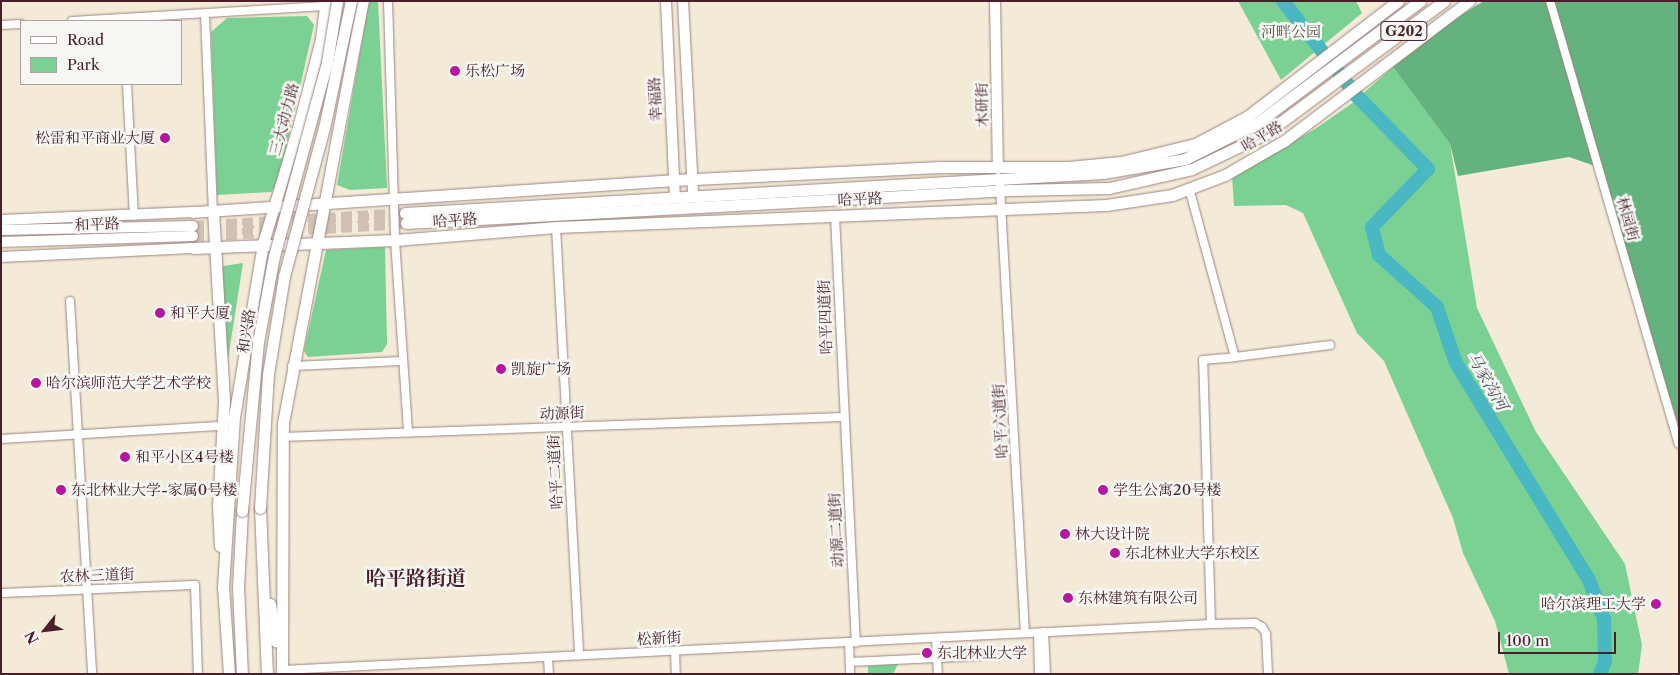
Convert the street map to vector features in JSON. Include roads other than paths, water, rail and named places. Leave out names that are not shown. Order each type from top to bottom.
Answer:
[{"type":"highway","name":"和兴路","points":[[242,674],[238,587],[242,511],[257,351],[274,256],[327,62],[338,1]]},
{"type":"highway","points":[[267,674],[260,508],[267,383],[284,276],[328,111],[350,1]]},
{"type":"highway","points":[[282,672],[282,437],[292,366],[363,1]]},
{"type":"highway","name":"哈平路","points":[[1398,1],[1300,74],[1248,116],[1195,144],[1121,162],[1000,180],[675,196],[406,218],[637,209],[1103,173],[1185,159],[1257,123],[1420,1]]},
{"type":"highway","name":"哈平路","points":[[193,212],[324,205],[674,180],[941,167],[1000,180],[1109,188],[1192,169],[1266,134],[1444,1]]},
{"type":"highway","name":"哈平路","points":[[193,237],[215,247],[263,243],[316,244],[395,240],[556,227],[1106,205],[1172,195],[1225,175],[1284,141],[1469,1]]},
{"type":"highway","name":"三大动力路","points":[[263,243],[321,39],[326,4]]},
{"type":"highway","points":[[582,186],[675,196]]},
{"type":"highway","points":[[637,209],[683,222]]},
{"type":"highway","name":"和兴路","points":[[213,210],[224,402],[218,506],[229,672]]},
{"type":"highway","name":"和兴路","points":[[223,587],[234,417],[263,243]]},
{"type":"highway","points":[[261,545],[282,672]]},
{"type":"highway","points":[[229,672],[238,587]]},
{"type":"main road","name":"幸福路","points":[[666,1],[675,196]]},
{"type":"main road","points":[[683,1],[693,195]]},
{"type":"main road","name":"木研街","points":[[995,1],[1000,180]]},
{"type":"main road","points":[[1,220],[134,216],[193,212]]},
{"type":"main road","name":"和平路","points":[[1,230],[193,237]]},
{"type":"main road","points":[[1,257],[193,237]]},
{"type":"main road","name":"和平路","points":[[1,242],[193,237]]},
{"type":"street","points":[[388,1],[395,240],[408,433]]},
{"type":"street","name":"林园街","points":[[1550,1],[1679,444]]},
{"type":"street","points":[[124,20],[326,4]]},
{"type":"street","points":[[205,14],[213,210]]},
{"type":"street","points":[[1,25],[20,24]]},
{"type":"street","points":[[127,85],[134,216]]},
{"type":"street","name":"木研街","points":[[1000,180],[1004,208]]},
{"type":"street","points":[[1189,188],[1235,357]]},
{"type":"street","name":"哈平六道街","points":[[1004,208],[1024,633]]},
{"type":"street","name":"哈平四道街","points":[[835,216],[843,416]]},
{"type":"street","name":"哈平二道街","points":[[556,227],[579,655]]},
{"type":"street","points":[[70,301],[92,674]]},
{"type":"street","points":[[1210,624],[1202,360],[1330,345]]},
{"type":"street","points":[[292,366],[403,360]]},
{"type":"street","name":"动源街","points":[[282,437],[843,416]]},
{"type":"street","name":"动源二道街","points":[[843,416],[853,642],[850,674]]},
{"type":"street","points":[[1,439],[223,426]]},
{"type":"street","name":"农林三道街","points":[[1,593],[194,586],[198,674]]},
{"type":"street","name":"松新街","points":[[282,672],[675,650],[1255,623],[1262,627],[1266,634],[1268,674]]},
{"type":"street","points":[[1039,674],[1041,632]]},
{"type":"street","points":[[1041,632],[1046,674]]},
{"type":"street","points":[[936,638],[938,674]]},
{"type":"street","points":[[675,650],[676,674]]},
{"type":"street","points":[[850,662],[980,656]]},
{"type":"street","points":[[548,657],[549,674]]},
{"type":"waterway","name":"马家沟河","points":[[1283,1],[1357,96],[1428,169],[1372,227],[1379,255],[1437,307],[1456,363],[1589,580],[1604,619],[1605,662],[1600,674]]},
{"type":"tunnel","points":[[193,226],[405,213]]},
{"type":"tunnel","points":[[193,236],[406,223]]},
{"type":"place","name":"乐松广场","points":[[455,71]]},
{"type":"place","name":"松雷和平商业大厦","points":[[165,138]]},
{"type":"place","name":"和平大厦","points":[[160,313]]},
{"type":"place","name":"凯旋广场","points":[[501,369]]},
{"type":"place","name":"哈尔滨师范大学艺术学校","points":[[36,383]]},
{"type":"place","name":"和平小区4号楼","points":[[125,457]]},
{"type":"place","name":"东北林业大学-家属0号楼","points":[[61,490]]},
{"type":"place","name":"学生公寓20号楼","points":[[1103,490]]},
{"type":"place","name":"林大设计院","points":[[1065,534]]},
{"type":"place","name":"东北林业大学东校区","points":[[1115,553]]},
{"type":"place","name":"东林建筑有限公司","points":[[1068,598]]},
{"type":"place","name":"哈尔滨理工大学","points":[[1656,604]]},
{"type":"place","name":"东北林业大学","points":[[927,653]]},
{"type":"district","name":"哈平路街道","points":[[416,578]]},
{"type":"park label","name":"河畔公园","points":[[1291,32]]}]
